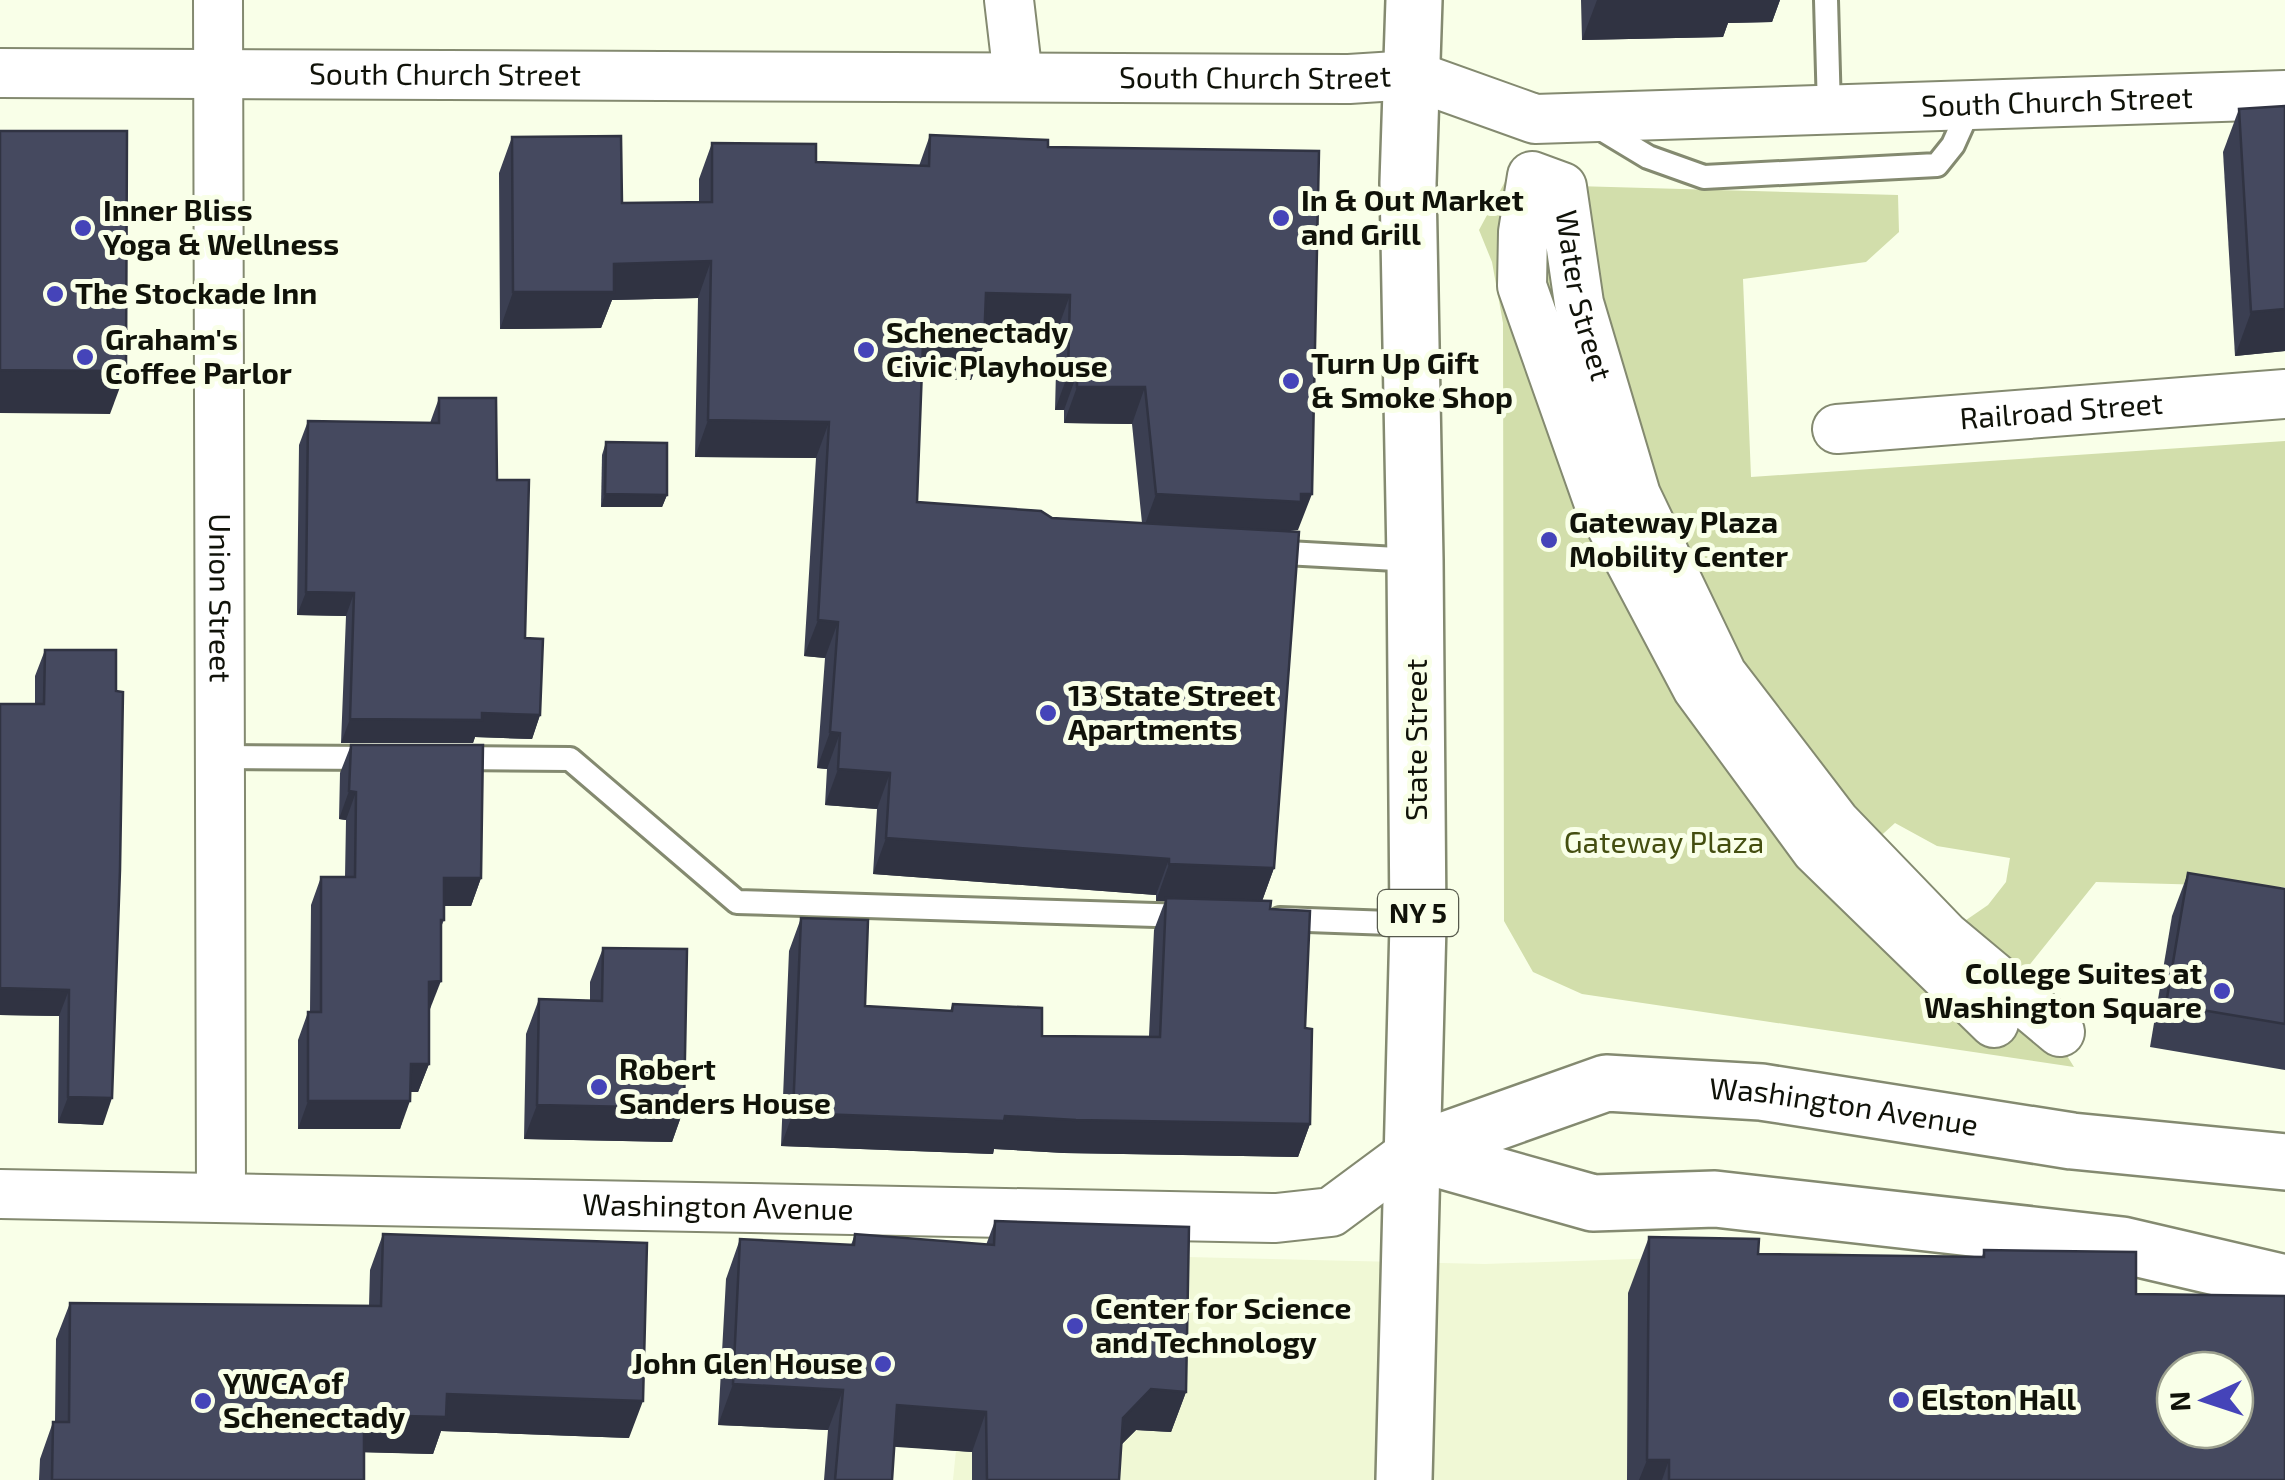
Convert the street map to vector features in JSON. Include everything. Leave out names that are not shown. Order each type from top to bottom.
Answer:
[{"type":"main road","name":"State Street","points":[[1404,1480],[1418,924],[1408,184],[1414,0]]},
{"type":"main road","name":"Washington Avenue","points":[[1412,1152],[1606,1083],[1760,1092],[2072,1141],[2285,1162]]},
{"type":"main road","points":[[2072,1141],[2285,1198]]},
{"type":"main road","points":[[1412,1152],[1594,1203],[1715,1199],[2122,1245],[2285,1283]]},
{"type":"street","name":"Union Street","points":[[218,0],[221,1198]]},
{"type":"street","points":[[1009,0],[1018,76]]},
{"type":"street","name":"South Church Street","points":[[0,73],[1349,79],[1412,75],[1535,119],[2285,95]]},
{"type":"street","name":"Water Street","points":[[1994,1023],[1816,850],[1697,688],[1598,501],[1522,286],[1532,176],[1562,188],[1579,303],[1636,495],[1722,674],[1836,823],[1944,936],[2060,1032]]},
{"type":"street","name":"Railroad Street","points":[[1838,429],[2285,394]]},
{"type":"street","name":"Washington Avenue","points":[[0,1194],[1276,1218],[1331,1212],[1412,1152]]},
{"type":"lane","points":[[1826,0],[1829,110]]},
{"type":"lane","points":[[1583,118],[1648,157],[1704,177],[1937,165],[1954,146],[1972,106]]},
{"type":"lane","points":[[1247,551],[1415,560]]},
{"type":"lane","points":[[220,757],[393,758]]},
{"type":"lane","points":[[432,758],[570,759],[737,902],[1216,917]]},
{"type":"lane","points":[[1256,918],[1418,924]]},
{"type":"shaded area","points":[[976,1252],[1485,1264],[1835,1252],[2285,1354],[2285,1480],[953,1480]]},
{"type":"green space","name":"Gateway Plaza","points":[[1508,176],[1575,186],[1898,195],[1899,232],[1866,262],[1743,279],[1751,477],[2285,441],[2285,887],[2096,882],[2019,978],[2074,1067],[1582,994],[1533,972],[1504,921],[1503,323],[1492,262],[1479,230]],"holes":[[[1895,823],[1937,846],[2010,858],[2006,882],[1988,905],[1956,927],[1874,842]]]},
{"type":"building","points":[[2285,106],[2285,309],[2251,312],[2239,109]]},
{"type":"building","name":"The Stockade Inn","points":[[0,131],[127,131],[126,371],[0,370]]},
{"type":"building","points":[[930,135],[1048,140],[1048,147],[1319,151],[1312,494],[1301,494],[1301,502],[1156,494],[1145,387],[1077,387],[1077,374],[1068,374],[1070,295],[986,293],[984,344],[923,342],[917,502],[1041,511],[1052,518],[1299,532],[1274,868],[1169,864],[1169,859],[886,838],[890,773],[838,769],[840,733],[830,732],[838,622],[818,620],[829,422],[708,420],[711,261],[614,264],[614,292],[513,292],[512,137],[621,136],[622,203],[712,202],[712,143],[816,144],[816,162],[929,166]]},
{"type":"building","points":[[439,398],[496,398],[497,480],[529,480],[525,638],[543,639],[540,715],[482,713],[482,720],[350,719],[354,593],[306,592],[308,421],[439,423]]},
{"type":"building","points":[[606,442],[667,443],[667,495],[605,494]]},
{"type":"building","points":[[45,650],[116,650],[116,691],[123,692],[112,1098],[68,1097],[69,990],[0,988],[0,704],[44,704]]},
{"type":"building","points":[[351,745],[483,745],[481,878],[444,878],[441,981],[429,982],[429,1064],[411,1064],[410,1101],[308,1101],[308,1012],[321,1012],[321,877],[355,877],[356,792],[349,791]]},
{"type":"building","points":[[2188,873],[2285,889],[2285,1024],[2166,1004]]},
{"type":"building","points":[[1166,898],[1271,901],[1270,909],[1310,911],[1305,1028],[1312,1029],[1310,1124],[1005,1116],[1004,1121],[793,1113],[801,918],[868,920],[865,1006],[952,1011],[953,1004],[1042,1008],[1042,1036],[1160,1037]]},
{"type":"building","name":"Robert Sanders House","points":[[603,948],[687,949],[684,1108],[537,1105],[539,999],[602,1001]]},
{"type":"building","points":[[995,1221],[1189,1227],[1186,1392],[1151,1389],[1123,1418],[1119,1480],[987,1480],[986,1412],[897,1405],[892,1480],[835,1480],[843,1390],[733,1384],[740,1239],[854,1245],[855,1234],[994,1245]]},
{"type":"building","points":[[383,1234],[647,1243],[643,1401],[447,1394],[446,1417],[364,1415],[364,1480],[52,1480],[53,1422],[69,1422],[70,1303],[381,1306]]},
{"type":"building","name":"Elston Hall","points":[[1649,1237],[1759,1239],[1758,1254],[1984,1257],[1984,1250],[2136,1252],[2136,1294],[2285,1296],[2285,1480],[1669,1480],[1669,1460],[1647,1460]]},
{"type":"place","name":"In & Out Market and Grill","points":[[1281,218]]},
{"type":"place","name":"Inner Bliss Yoga & Wellness","points":[[83,228]]},
{"type":"place","name":"The Stockade Inn","points":[[55,294]]},
{"type":"place","name":"Schenectady Civic Playhouse","points":[[866,350]]},
{"type":"place","name":"Graham's Coffee Parlor","points":[[85,357]]},
{"type":"place","name":"Turn Up Gift & Smoke Shop","points":[[1291,381]]},
{"type":"place","name":"Gateway Plaza Mobility Center","points":[[1549,540]]},
{"type":"place","name":"13 State Street Apartments","points":[[1048,713]]},
{"type":"place","name":"College Suites at Washington Square","points":[[2222,991]]},
{"type":"place","name":"Robert Sanders House","points":[[599,1087]]},
{"type":"place","name":"Center for Science and Technology","points":[[1075,1326]]},
{"type":"place","name":"John Glen House","points":[[883,1364]]},
{"type":"place","name":"Elston Hall","points":[[1901,1400]]},
{"type":"place","name":"YWCA of Schenectady","points":[[203,1401]]}]
